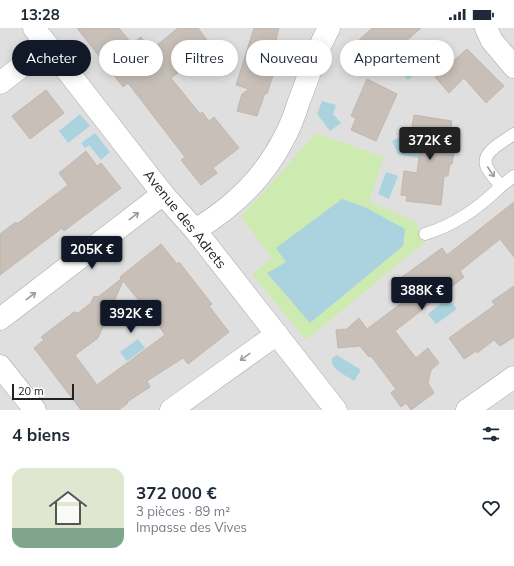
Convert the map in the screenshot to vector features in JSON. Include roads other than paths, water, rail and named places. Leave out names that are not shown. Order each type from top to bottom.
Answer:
[{"type":"street","name":"Avenue des Adrets","points":[[34,28],[43,40]]},
{"type":"street","points":[[195,230],[226,210],[254,184],[274,158],[284,139],[319,45],[329,28]]},
{"type":"street","points":[[486,28],[492,41],[514,67]]},
{"type":"street","points":[[0,83],[12,74]]},
{"type":"street","name":"Avenue des Adrets","points":[[71,76],[163,194],[195,230],[336,410]]},
{"type":"street","points":[[0,319],[163,194]]},
{"type":"street","points":[[171,410],[276,334]]},
{"type":"street","points":[[0,366],[35,410]]},
{"type":"street","points":[[467,410],[514,377]]},
{"type":"lane","points":[[500,186],[486,165],[486,157],[489,151],[514,134]]},
{"type":"lane","points":[[425,234],[439,230],[470,214],[489,198],[500,186],[514,176]]},
{"type":"water","points":[[404,76],[412,76],[408,80]]},
{"type":"water","points":[[322,101],[336,105],[333,114],[341,123],[330,131],[317,114]]},
{"type":"water","points":[[80,114],[90,126],[68,143],[59,131]]},
{"type":"water","points":[[95,133],[110,152],[101,160],[89,145],[85,148],[81,143]]},
{"type":"water","points":[[405,134],[410,144],[421,145],[419,158],[398,154],[392,141]]},
{"type":"water","points":[[386,172],[398,176],[389,199],[378,194]]},
{"type":"water","points":[[342,199],[365,207],[405,229],[403,246],[310,323],[267,273],[286,262],[276,248]]},
{"type":"water","points":[[448,298],[457,309],[436,324],[428,314]]},
{"type":"water","points":[[138,339],[145,348],[127,361],[120,352]]},
{"type":"water","points":[[337,355],[361,370],[354,381],[336,369],[333,365],[332,358]]}]
